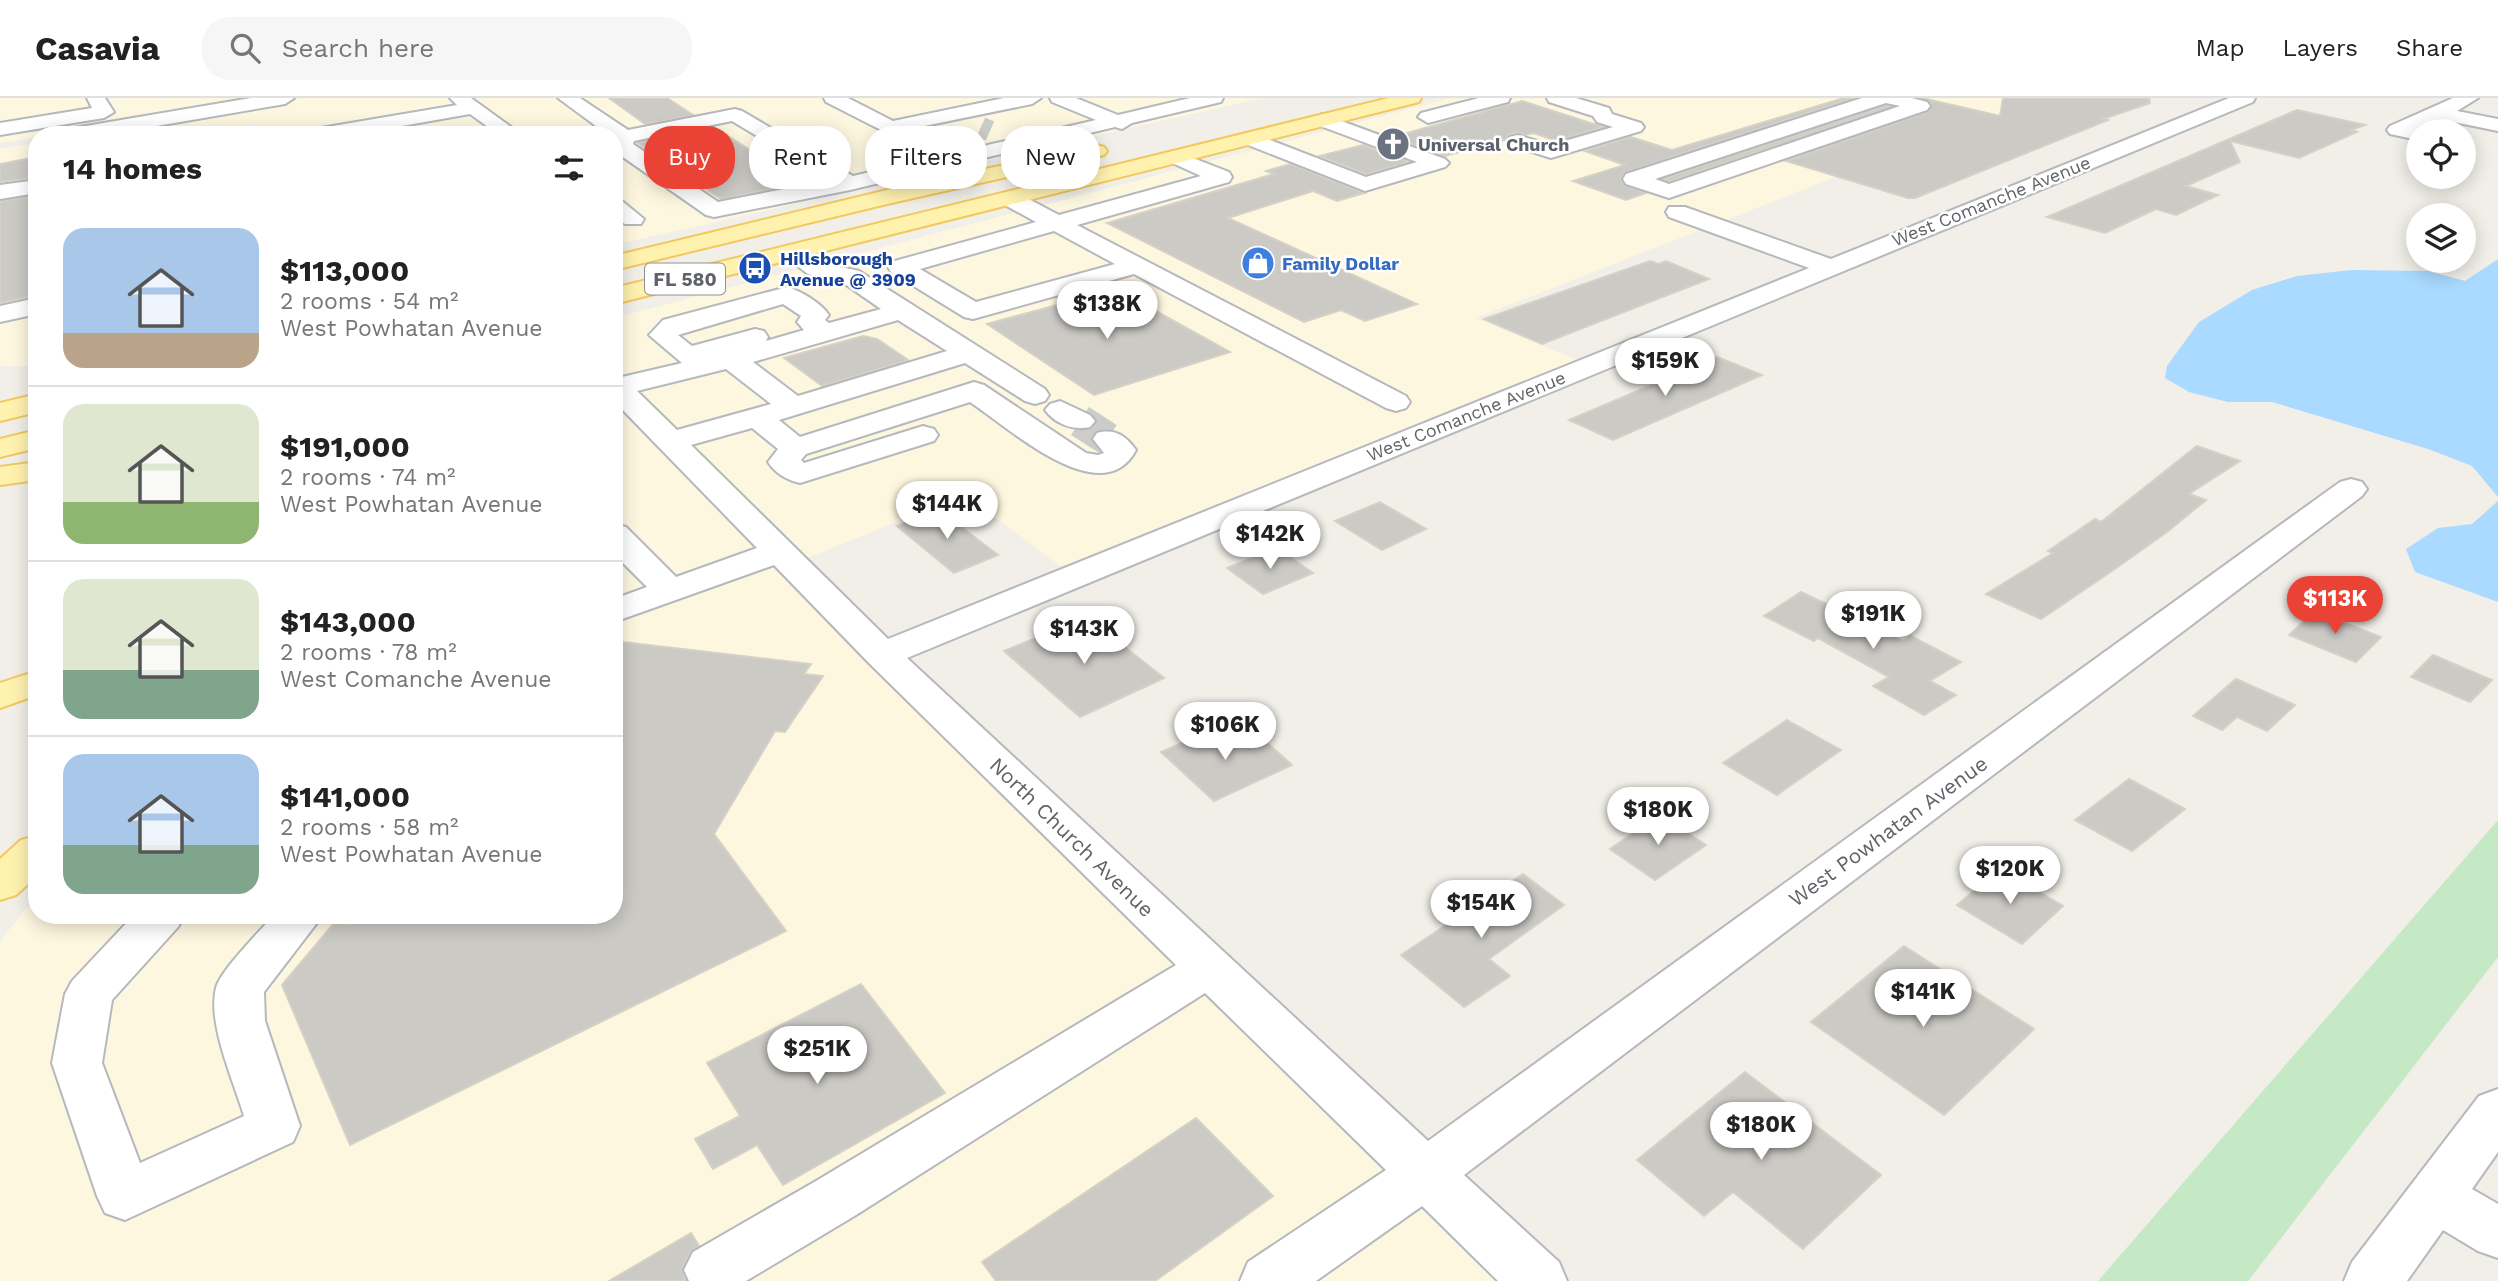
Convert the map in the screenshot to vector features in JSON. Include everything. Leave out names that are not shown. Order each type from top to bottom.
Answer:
[{"type":"main road","points":[[1197,152],[1200,141],[1207,136],[1354,98]]},
{"type":"main road","name":"FL 580","points":[[623,294],[1410,99]]},
{"type":"main road","points":[[929,219],[957,202],[1152,151],[1159,145],[1154,135]]},
{"type":"main road","name":"FL 580","points":[[1100,150],[1119,146]]},
{"type":"main road","name":"FL 580","points":[[623,261],[1001,172]]},
{"type":"main road","points":[[623,275],[781,236],[887,197]]},
{"type":"main road","points":[[0,390],[28,388]]},
{"type":"main road","points":[[0,412],[28,404]]},
{"type":"main road","points":[[0,448],[28,441]]},
{"type":"main road","points":[[0,476],[28,472]]},
{"type":"main road","points":[[0,696],[28,685]]},
{"type":"main road","points":[[0,884],[28,858]]},
{"type":"street","points":[[0,129],[104,112],[96,98]]},
{"type":"street","points":[[168,98],[181,98]]},
{"type":"street","points":[[113,126],[234,102],[285,98]]},
{"type":"street","points":[[567,98],[609,126]]},
{"type":"street","points":[[833,98],[889,126]]},
{"type":"street","points":[[896,126],[1032,98]]},
{"type":"street","points":[[1059,98],[1154,135]]},
{"type":"street","points":[[901,103],[931,119],[1018,144],[1214,98]]},
{"type":"street","points":[[1428,117],[1501,98]]},
{"type":"street","points":[[1517,141],[1551,152],[1634,127],[1604,118],[1602,112],[1556,98]]},
{"type":"street","points":[[1881,98],[1634,179],[1669,191],[1920,106],[1890,98]]},
{"type":"street","name":"West Comanche Avenue","points":[[882,655],[2246,98]]},
{"type":"street","points":[[2425,119],[2469,98],[2488,102]]},
{"type":"street","points":[[1410,99],[1457,110]]},
{"type":"street","points":[[357,126],[466,103],[499,126]]},
{"type":"street","points":[[2440,113],[2498,126]]},
{"type":"street","points":[[954,114],[1001,147]]},
{"type":"street","points":[[623,142],[625,137],[735,115],[754,126]]},
{"type":"street","points":[[1250,139],[1365,184],[1438,163],[1322,120]]},
{"type":"street","points":[[2476,137],[2498,126]]},
{"type":"street","points":[[0,146],[28,141]]},
{"type":"street","points":[[623,145],[627,151],[714,210],[820,189]]},
{"type":"street","points":[[1137,265],[973,311],[900,267],[1060,225],[1221,177],[1175,157]]},
{"type":"street","points":[[0,192],[28,187]]},
{"type":"street","points":[[1011,199],[1396,402]]},
{"type":"street","points":[[623,212],[633,219],[623,222]]},
{"type":"street","points":[[1677,212],[1830,267]]},
{"type":"street","points":[[792,253],[817,269],[850,276],[967,354],[1057,408],[1022,423]]},
{"type":"street","points":[[745,350],[687,356],[662,335],[672,326],[787,295],[817,269]]},
{"type":"street","points":[[787,295],[816,315],[818,327]]},
{"type":"street","points":[[0,314],[28,308]]},
{"type":"street","points":[[623,384],[818,327],[901,311]]},
{"type":"street","points":[[745,350],[793,407]]},
{"type":"street","points":[[671,441],[759,418],[967,354]]},
{"type":"street","points":[[759,418],[795,448],[783,462],[800,474],[974,391],[1009,380]]},
{"type":"street","points":[[974,391],[1077,461],[1101,465],[1116,459],[1121,450],[1108,439]]},
{"type":"street","name":"North Church Avenue","points":[[623,393],[882,655],[1424,1174],[1527,1277]]},
{"type":"street","name":"West Powhatan Avenue","points":[[1269,1281],[1424,1174],[2351,489]]},
{"type":"street","points":[[623,543],[670,591]]},
{"type":"street","points":[[623,608],[780,551]]},
{"type":"street","points":[[154,924],[89,994],[77,1063],[125,1196],[274,1126],[240,1021],[240,988],[293,924]]},
{"type":"street","points":[[713,1270],[836,1198],[1208,968]]},
{"type":"street","points":[[2373,1281],[2498,1111]]},
{"type":"street","points":[[2435,1196],[2498,1233]]},
{"type":"shaded area","points":[[0,98],[268,98],[93,126],[28,126],[28,138],[0,143]]},
{"type":"shaded area","points":[[302,98],[1262,98],[1100,135],[1100,126],[1001,126],[1001,157],[987,160],[987,126],[865,126],[865,188],[623,243],[623,126],[139,126]]},
{"type":"shaded area","points":[[1451,98],[2047,98],[1904,150],[1476,318],[1577,360],[1063,568],[964,494],[808,558],[623,376],[623,316]]},
{"type":"shaded area","points":[[28,144],[28,366],[0,366],[0,149]]},
{"type":"shaded area","points":[[623,412],[855,652],[1501,1281],[0,1281],[0,942],[28,907],[28,924],[623,924]]},
{"type":"green space","points":[[2498,820],[2498,957],[2248,1281],[2098,1281]]},
{"type":"water","points":[[2498,259],[2498,497],[2472,466],[2428,449],[2272,402],[2228,402],[2189,392],[2165,378],[2167,366],[2199,322],[2252,290],[2297,276],[2351,270],[2435,273],[2465,281]]},
{"type":"water","points":[[2498,501],[2498,602],[2415,572],[2406,549],[2438,528],[2472,524]]},
{"type":"building","points":[[609,98],[667,98],[693,115],[645,124]]},
{"type":"building","points":[[1844,98],[1853,98],[1625,172],[1621,178],[1624,185],[1646,193],[1626,200],[1573,181],[1625,165],[1585,151],[1631,137],[1672,150]]},
{"type":"building","points":[[1922,98],[2000,116],[2003,98],[2149,98],[2150,103],[2103,119],[2108,120],[1915,198],[1786,161],[1928,112],[1932,104]]},
{"type":"building","points":[[1522,101],[1603,127],[1556,141],[1534,133],[1525,135],[1516,132],[1509,134],[1505,140],[1445,156],[1393,137]]},
{"type":"building","points":[[1886,106],[1890,107],[1669,181],[1663,179]]},
{"type":"building","points":[[2297,110],[2365,125],[2351,130],[2357,132],[2299,158],[2230,141],[2240,162],[2186,186],[2218,195],[2176,215],[2156,209],[2105,233],[2047,217]]},
{"type":"building","points":[[735,140],[749,149],[749,189],[772,189],[721,199],[706,189],[735,189]]},
{"type":"building","points":[[1363,145],[1409,162],[1366,174],[1320,156]]},
{"type":"building","points":[[28,159],[28,178],[0,182],[0,164]]},
{"type":"building","name":"Family Dollar","points":[[1290,164],[1364,193],[1337,201],[1313,191],[1228,218],[1417,304],[1365,321],[1341,310],[1304,322],[1107,223],[1274,174],[1266,171]]},
{"type":"building","points":[[28,197],[28,297],[0,303],[0,201]]},
{"type":"building","points":[[1650,261],[1659,264],[1666,261],[1709,279],[1542,344],[1484,319]]},
{"type":"building","points":[[1116,289],[1230,352],[1094,395],[987,324]]},
{"type":"building","points":[[863,336],[877,339],[908,360],[822,386],[784,358]]},
{"type":"building","points":[[1717,357],[1762,375],[1613,440],[1569,420]]},
{"type":"building","points":[[2197,446],[2240,461],[2189,494],[2206,500],[2112,571],[2041,619],[1986,594],[2053,553],[2048,551],[2095,519],[2101,522]]},
{"type":"building","points":[[1380,502],[1426,529],[1382,550],[1335,521]]},
{"type":"building","points":[[939,510],[998,555],[954,573],[897,526]]},
{"type":"building","points":[[1277,548],[1313,573],[1263,594],[1227,568]]},
{"type":"building","points":[[1801,592],[1903,641],[1911,636],[1961,662],[1930,681],[1956,695],[1924,715],[1873,686],[1889,677],[1818,638],[1814,641],[1764,616]]},
{"type":"building","points":[[2315,611],[2381,637],[2356,662],[2289,635]]},
{"type":"building","points":[[1087,617],[1164,678],[1080,717],[1004,651]]},
{"type":"building","points":[[623,642],[811,664],[804,674],[823,676],[785,732],[775,731],[714,834],[786,931],[350,1145],[282,985],[333,924],[623,924]]},
{"type":"building","points":[[2433,655],[2492,680],[2470,702],[2411,677]]},
{"type":"building","points":[[2236,679],[2295,705],[2267,731],[2237,717],[2222,730],[2193,716]]},
{"type":"building","points":[[1787,720],[1841,750],[1777,795],[1723,763]]},
{"type":"building","points":[[1213,729],[1230,744],[1256,733],[1292,765],[1214,801],[1161,752]]},
{"type":"building","points":[[2129,779],[2185,809],[2132,851],[2075,820]]},
{"type":"building","points":[[1660,815],[1706,845],[1655,880],[1610,849]]},
{"type":"building","points":[[2000,869],[2063,906],[2022,944],[1957,905]]},
{"type":"building","points":[[1523,874],[1564,905],[1489,959],[1510,976],[1464,1007],[1401,955]]},
{"type":"building","points":[[1904,946],[2034,1029],[1944,1115],[1811,1022]]},
{"type":"building","points":[[861,984],[945,1093],[783,1185],[757,1145],[713,1169],[695,1139],[740,1116],[707,1063]]},
{"type":"building","points":[[1745,1072],[1881,1175],[1803,1249],[1733,1192],[1704,1216],[1637,1160]]},
{"type":"building","points":[[1196,1118],[1273,1196],[1155,1281],[996,1281],[982,1262]]},
{"type":"building","points":[[691,1233],[699,1246],[691,1251],[682,1269],[686,1281],[609,1281]]},
{"type":"tunnel","points":[[1080,421],[1108,439]]},
{"type":"place","name":"Universal Church","points":[[1393,144]]},
{"type":"place","name":"Family Dollar","points":[[1258,263]]},
{"type":"place","name":"Hillsborough Avenue @ 3909","points":[[755,268]]}]
